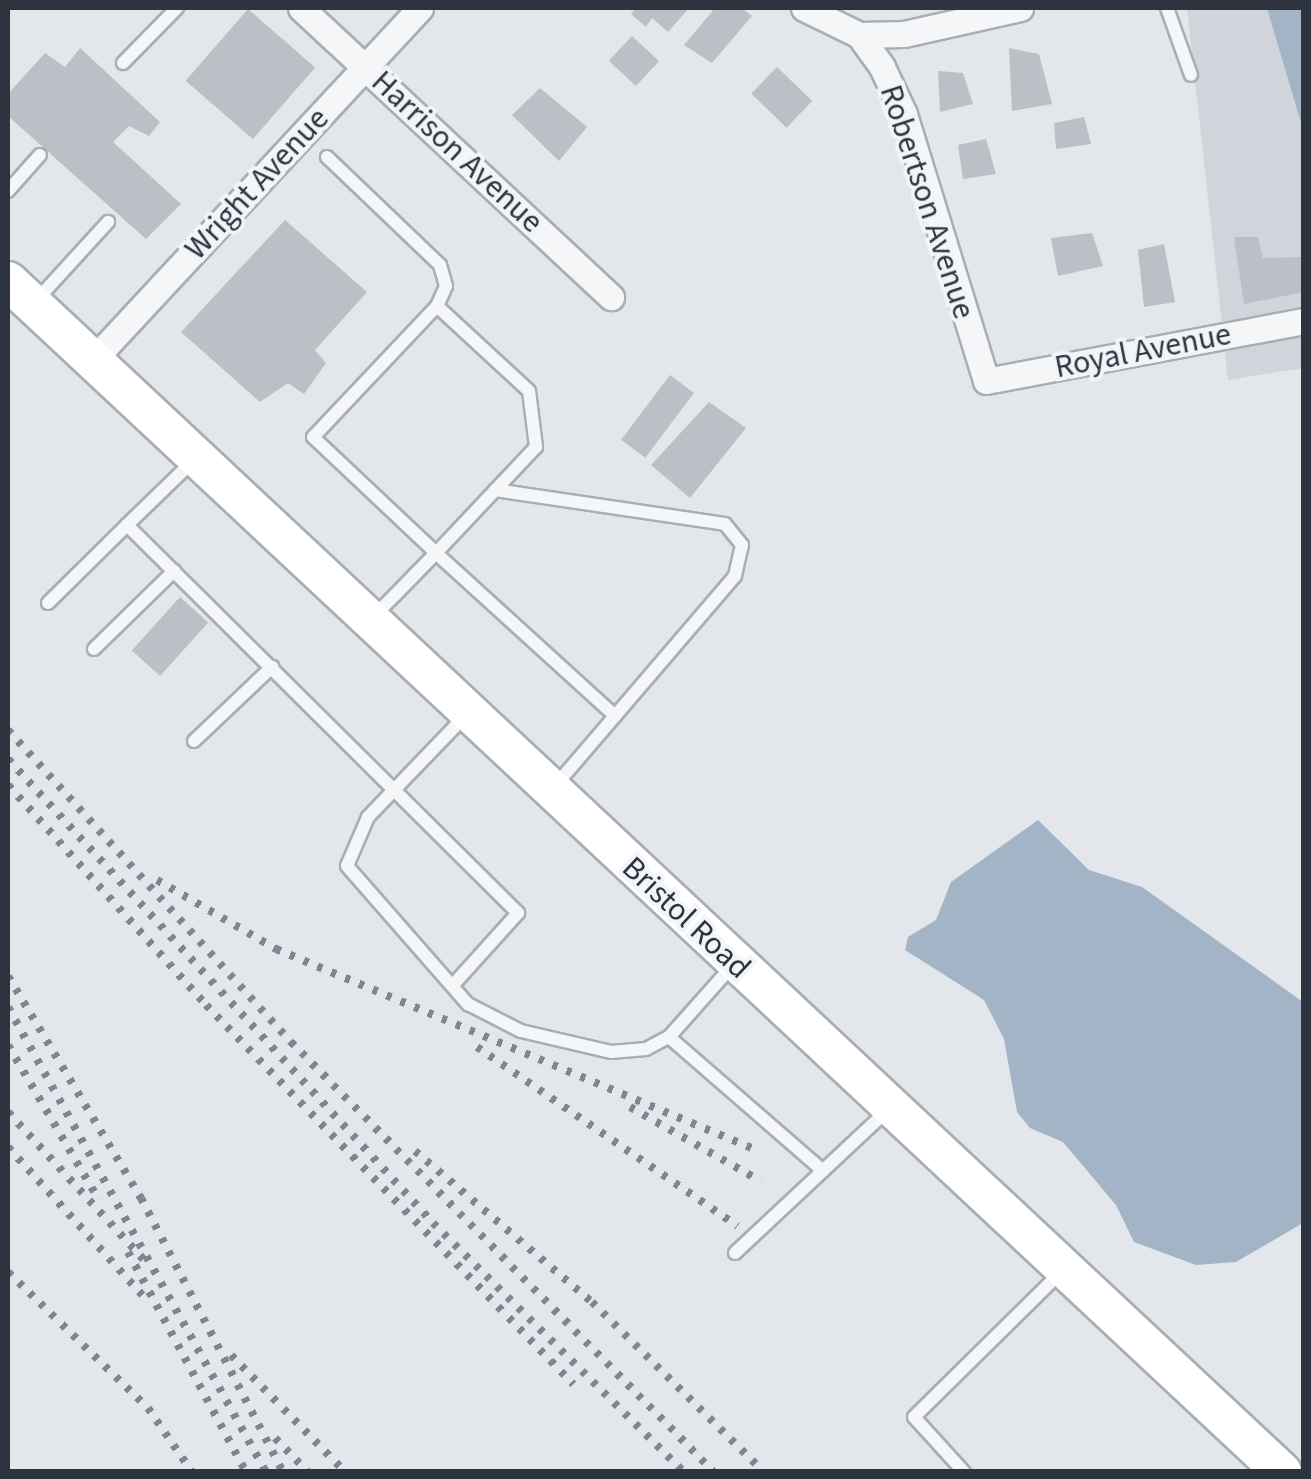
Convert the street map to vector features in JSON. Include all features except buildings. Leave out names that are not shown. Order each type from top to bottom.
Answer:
[{"type":"main road","name":"Bristol Road","points":[[20,293],[1282,1472]]},
{"type":"street","name":"Harrison Avenue","points":[[301,8],[611,297]]},
{"type":"street","name":"Wright Avenue","points":[[92,361],[420,8]]},
{"type":"street","points":[[804,8],[859,35],[904,34],[1020,8]]},
{"type":"street","name":"Robertson Avenue","points":[[859,35],[904,114],[985,377]]},
{"type":"street","name":"Royal Avenue","points":[[985,377],[1304,321]]},
{"type":"lane","points":[[123,63],[177,8]]},
{"type":"lane","points":[[1167,8],[1192,75]]},
{"type":"lane","points":[[8,191],[40,156]]},
{"type":"lane","points":[[328,157],[440,265],[446,286],[436,306],[313,437],[615,716]]},
{"type":"lane","points":[[20,293],[108,222]]},
{"type":"lane","points":[[368,621],[536,447],[529,390],[436,306]]},
{"type":"lane","points":[[48,603],[196,458]]},
{"type":"lane","points":[[495,490],[725,524],[742,545],[735,576],[550,792]]},
{"type":"lane","points":[[127,525],[396,788],[518,914],[452,986]]},
{"type":"lane","points":[[94,648],[174,571]]},
{"type":"lane","points":[[194,741],[272,667]]},
{"type":"lane","points":[[468,714],[368,817],[347,866],[468,1004],[521,1031],[611,1052],[646,1049],[669,1038],[734,963]]},
{"type":"lane","points":[[669,1038],[823,1171]]},
{"type":"lane","points":[[736,1253],[890,1108]]},
{"type":"lane","points":[[964,1472],[914,1417],[1064,1269]]},
{"type":"shaded area","points":[[1187,8],[1303,8],[1303,368],[1228,380]]},
{"type":"water","points":[[1267,8],[1303,8],[1303,126],[1299,116]]},
{"type":"water","points":[[1038,820],[1089,870],[1142,887],[1303,1002],[1303,1223],[1236,1262],[1196,1265],[1134,1242],[1116,1205],[1063,1142],[1030,1128],[1017,1112],[1004,1039],[984,1000],[905,950],[908,937],[936,920],[951,882]]},
{"type":"railway","points":[[8,730],[291,1042],[714,1472]]},
{"type":"railway","points":[[8,759],[433,1223],[684,1472]]},
{"type":"railway","points":[[8,785],[206,1005],[573,1384]]},
{"type":"railway","points":[[157,880],[276,949],[754,1149]]},
{"type":"railway","points":[[8,976],[141,1198],[283,1472]]},
{"type":"railway","points":[[8,1007],[266,1472]]},
{"type":"railway","points":[[8,1045],[99,1200]]},
{"type":"railway","points":[[477,1047],[737,1226]]},
{"type":"railway","points":[[630,1107],[760,1181]]},
{"type":"railway","points":[[8,1112],[143,1259]]},
{"type":"railway","points":[[8,1147],[142,1295]]},
{"type":"railway","points":[[415,1151],[592,1302],[757,1465]]},
{"type":"railway","points":[[128,1252],[246,1472]]},
{"type":"railway","points":[[8,1272],[148,1408],[192,1472]]},
{"type":"railway","points":[[231,1355],[345,1472]]},
{"type":"railway","points":[[275,1438],[308,1472]]}]
